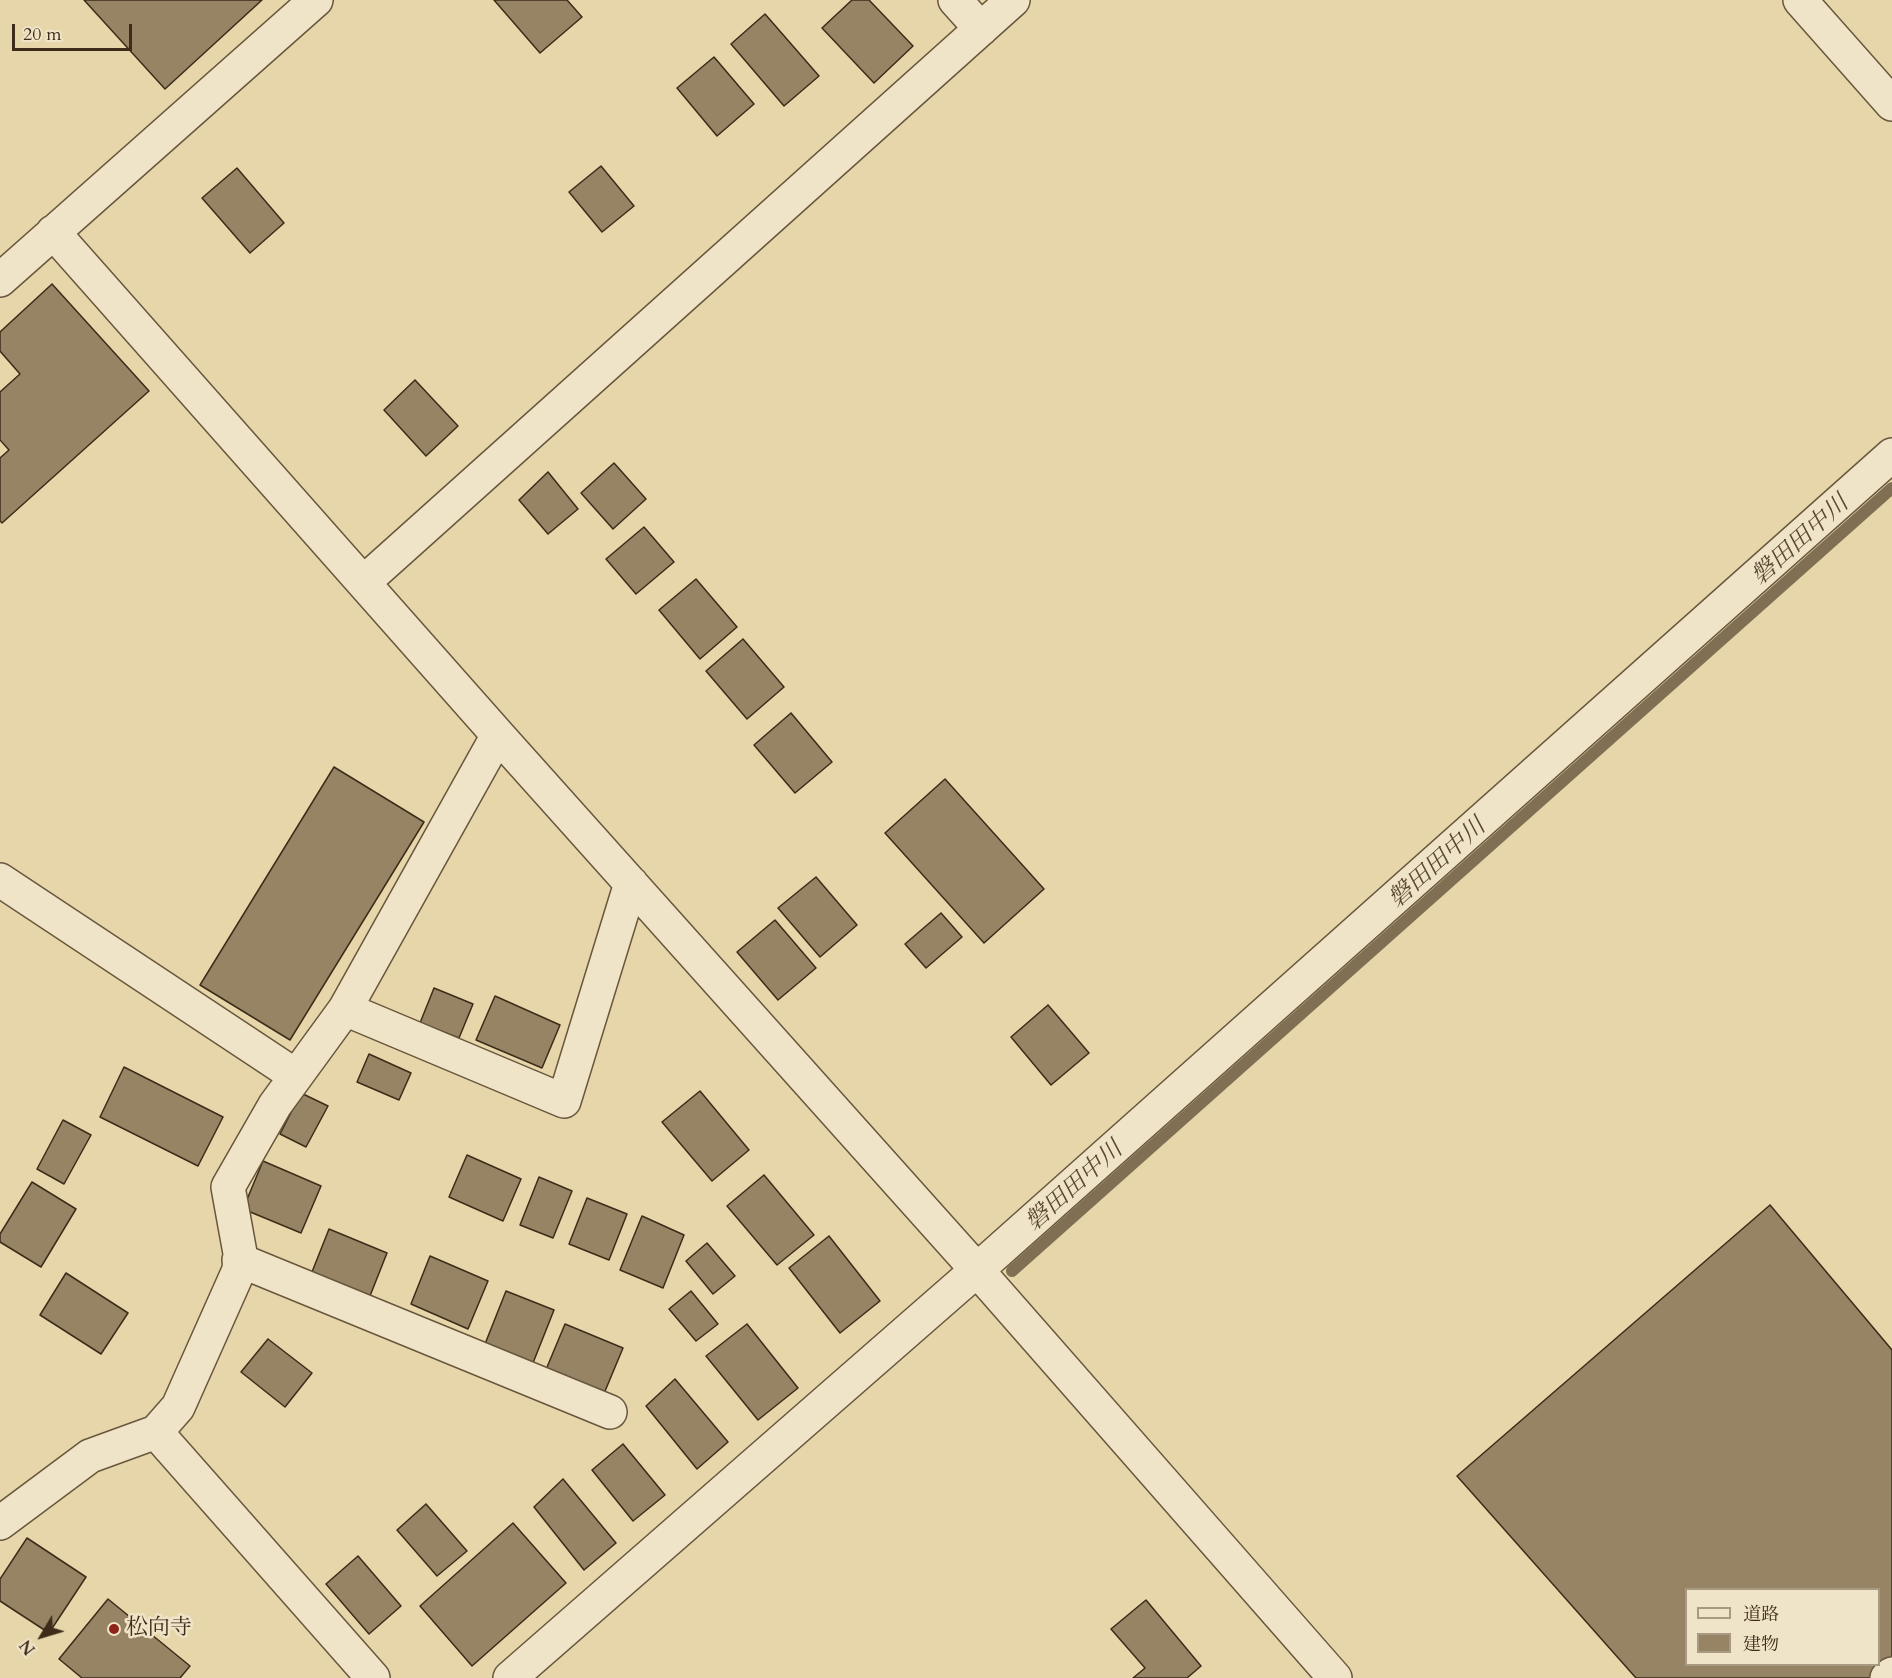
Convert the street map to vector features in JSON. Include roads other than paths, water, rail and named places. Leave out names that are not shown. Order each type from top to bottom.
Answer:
[{"type":"street","points":[[0,280],[316,0]]},
{"type":"street","points":[[955,0],[981,29]]},
{"type":"street","points":[[364,582],[1013,0]]},
{"type":"street","points":[[1800,0],[1892,104]]},
{"type":"street","points":[[54,232],[498,735],[977,1270],[1335,1678]]},
{"type":"street","points":[[510,1678],[977,1270],[1892,455]]},
{"type":"street","points":[[0,1523],[90,1456],[156,1432],[178,1407],[239,1270],[240,1253],[228,1187],[275,1105],[345,1009],[498,735]]},
{"type":"street","points":[[0,880],[296,1076]]},
{"type":"street","points":[[345,1009],[564,1101],[631,883]]},
{"type":"street","points":[[239,1260],[610,1412]]},
{"type":"street","points":[[156,1432],[373,1678]]},
{"type":"street","points":[[1887,1678],[1892,1674]]},
{"type":"waterway","name":"磐田田中川","points":[[1012,1271],[1892,488]]},
{"type":"place","name":"松向寺","points":[[114,1629]]}]
